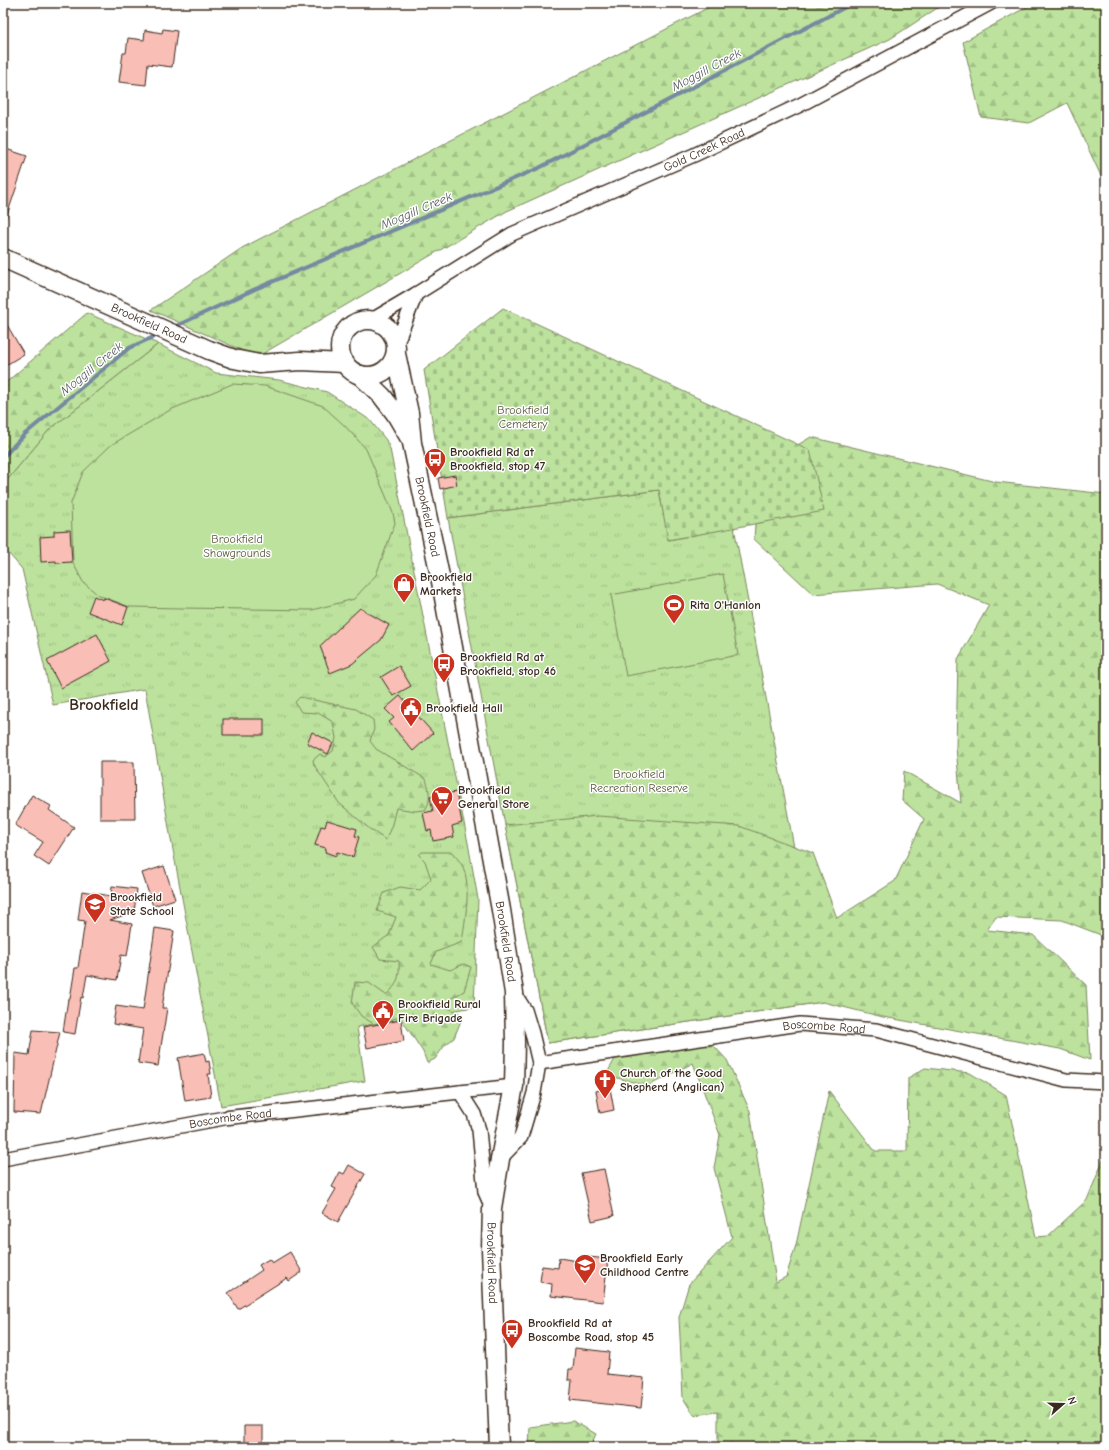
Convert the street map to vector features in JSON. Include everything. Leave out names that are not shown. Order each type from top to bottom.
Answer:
[{"type":"main road","name":"Brookfield Road","points":[[3,258],[120,311],[234,360],[259,364],[300,362],[345,364]]},
{"type":"main road","points":[[363,320],[372,320],[381,323],[388,328],[394,336],[396,349],[392,363],[386,370],[369,376],[360,375],[351,370],[345,364],[341,355],[340,346],[342,337],[347,329],[354,323],[363,320]]},
{"type":"main road","name":"Brookfield Road","points":[[300,362],[340,346]]},
{"type":"main road","name":"Brookfield Road","points":[[396,349],[410,413],[412,443],[440,576],[501,910],[514,993],[514,1086],[492,1208],[491,1249],[499,1447]]},
{"type":"main road","name":"Brookfield Road","points":[[360,375],[382,396],[395,413],[412,443]]},
{"type":"street","name":"Gold Creek Road","points":[[372,320],[512,234],[694,155],[800,105],[991,3]]},
{"type":"street","points":[[396,349],[416,294]]},
{"type":"street","points":[[500,1159],[521,1137],[534,1093],[539,1064],[525,1010],[514,993]]},
{"type":"street","name":"Boscombe Road","points":[[539,1064],[800,1024],[876,1030],[1066,1080],[1106,1082]]},
{"type":"street","name":"Boscombe Road","points":[[3,1159],[224,1118],[514,1086]]},
{"type":"street","points":[[460,1092],[474,1114],[479,1130],[484,1192],[492,1208]]},
{"type":"green space","points":[[717,3],[945,3],[890,39],[507,211],[257,357],[151,310],[242,248]]},
{"type":"green space","points":[[1034,3],[1106,3],[1106,175],[1101,176],[1067,103],[1029,123],[981,117],[963,42]]},
{"type":"green space","name":"Brookfield Cemetery","points":[[503,308],[810,450],[824,511],[668,540],[659,490],[448,518],[424,370]]},
{"type":"green space","points":[[87,313],[158,344],[49,430],[3,485],[3,385]]},
{"type":"green space","name":"Brookfield Showgrounds","points":[[158,344],[216,373],[279,380],[327,392],[370,420],[386,440],[390,449],[478,899],[474,1007],[357,1027],[365,1081],[221,1106],[170,834],[145,689],[53,705],[22,569],[3,547],[3,485],[49,430]]},
{"type":"green space","points":[[232,384],[265,386],[323,406],[345,426],[366,449],[393,513],[395,523],[376,575],[354,599],[312,610],[130,607],[98,595],[83,582],[73,563],[71,503],[83,472],[111,445],[170,410]]},
{"type":"green space","points":[[811,437],[996,482],[1106,494],[1106,937],[1062,920],[996,917],[987,930],[1033,935],[1086,985],[1090,1060],[1060,1049],[883,1017],[823,1002],[548,1043],[505,825],[598,816],[739,826],[813,853],[837,918],[895,881],[924,819],[902,800],[904,771],[961,803],[956,747],[958,659],[989,605],[937,584],[813,594],[754,539],[759,468]]},
{"type":"green space","name":"Brookfield Recreation Reserve","points":[[659,490],[669,540],[734,527],[823,1002],[548,1043],[505,825],[448,518]]},
{"type":"green space","name":"Rita O'Hanlon","points":[[723,574],[738,655],[626,676],[611,595]]},
{"type":"green space","points":[[300,697],[356,709],[373,720],[374,729],[370,741],[376,749],[426,779],[429,791],[429,802],[425,810],[415,811],[396,808],[386,840],[371,830],[339,803],[314,765],[313,760],[320,754],[325,757],[333,751],[336,738],[333,722],[318,713],[301,712],[295,702]]},
{"type":"green space","points":[[422,852],[452,852],[462,865],[467,882],[467,902],[462,942],[436,952],[431,964],[450,970],[464,964],[471,967],[464,991],[450,999],[446,1007],[459,1013],[462,1018],[454,1038],[445,1045],[435,1059],[427,1063],[423,1052],[400,1017],[374,1024],[361,1016],[352,1003],[355,982],[369,983],[386,995],[396,984],[399,971],[399,961],[380,959],[373,947],[389,935],[396,917],[377,911],[384,893],[400,887],[420,890],[431,879],[425,861],[419,855]]},
{"type":"green space","points":[[691,1038],[712,1044],[727,1060],[750,1111],[776,1282],[786,1277],[796,1245],[829,1091],[875,1151],[907,1151],[908,1078],[925,1068],[970,1073],[1006,1095],[1036,1237],[1048,1236],[1087,1200],[1104,1158],[1103,1135],[1106,1133],[1106,1447],[718,1447],[718,1412],[694,1415],[683,1398],[679,1317],[689,1284],[732,1237],[714,1168],[720,1135],[693,1063],[648,1086],[606,1075],[615,1059]]},
{"type":"green space","points":[[573,1421],[596,1434],[590,1447],[529,1447],[530,1427]]},
{"type":"building","points":[[163,29],[177,31],[172,67],[148,64],[146,85],[119,82],[123,53],[126,53],[128,38],[144,40],[145,30],[162,33]]},
{"type":"building","points":[[3,148],[27,156],[5,221],[3,220]]},
{"type":"building","points":[[3,318],[24,354],[3,367]]},
{"type":"building","points":[[455,475],[457,485],[440,489],[438,478]]},
{"type":"building","points":[[70,530],[72,562],[41,562],[40,537],[54,536],[54,531]]},
{"type":"building","points":[[94,596],[128,607],[122,625],[88,612]]},
{"type":"building","points":[[360,608],[389,625],[381,640],[352,664],[330,673],[320,646]]},
{"type":"building","points":[[97,634],[111,661],[61,688],[47,661]]},
{"type":"building","points":[[399,666],[411,686],[393,696],[381,677]]},
{"type":"building","name":"Brookfield Hall","points":[[400,696],[433,733],[413,751],[389,722],[394,718],[385,709]]},
{"type":"building","points":[[223,719],[264,719],[264,735],[223,735]]},
{"type":"building","points":[[312,732],[333,743],[328,754],[307,743]]},
{"type":"building","points":[[100,762],[134,762],[135,819],[100,819]]},
{"type":"building","points":[[456,792],[462,823],[452,826],[454,837],[433,841],[431,830],[427,831],[423,813],[433,811],[430,797]]},
{"type":"building","points":[[32,795],[51,806],[49,810],[74,827],[49,866],[34,856],[43,842],[15,825]]},
{"type":"building","points":[[327,820],[357,829],[355,836],[359,837],[353,857],[337,852],[336,856],[325,852],[326,848],[315,845],[321,826],[325,827]]},
{"type":"building","points":[[164,866],[175,899],[153,906],[142,873]]},
{"type":"building","points":[[112,886],[137,889],[134,912],[110,920],[132,924],[127,956],[121,955],[117,980],[87,975],[83,998],[81,997],[75,1034],[63,1032],[75,968],[78,968],[85,921],[78,920],[82,891],[111,896]]},
{"type":"building","points":[[155,928],[174,931],[162,1008],[167,1008],[158,1066],[138,1063],[143,1029],[113,1024],[116,1006],[143,1010]]},
{"type":"building","name":"Brookfield Rural Fire Brigade","points":[[401,1020],[404,1041],[367,1048],[363,1027]]},
{"type":"building","points":[[33,1030],[60,1032],[41,1114],[14,1112],[15,1053],[29,1055]]},
{"type":"building","points":[[204,1053],[206,1062],[209,1061],[211,1074],[208,1074],[211,1097],[185,1101],[178,1058]]},
{"type":"building","name":"Church of the Good Shepherd (Anglican)","points":[[610,1088],[614,1110],[600,1113],[596,1091]]},
{"type":"building","points":[[349,1165],[365,1174],[338,1222],[322,1213],[336,1189],[332,1187],[340,1172],[344,1174]]},
{"type":"building","points":[[604,1169],[614,1216],[592,1221],[581,1173]]},
{"type":"building","points":[[290,1252],[302,1272],[289,1281],[287,1278],[238,1309],[228,1293],[262,1270],[259,1265],[269,1259],[272,1263]]},
{"type":"building","points":[[579,1256],[608,1259],[603,1302],[551,1296],[552,1284],[540,1282],[542,1266],[558,1268],[559,1258],[578,1261]]},
{"type":"building","points":[[575,1348],[609,1352],[607,1374],[644,1378],[641,1408],[570,1400],[572,1380],[568,1380],[569,1369],[573,1369]]},
{"type":"building","points":[[244,1426],[263,1426],[263,1447],[244,1447]]},
{"type":"waterway","name":"Moggill Creek","points":[[174,327],[253,290],[539,168],[853,3]]},
{"type":"waterway","name":"Moggill Creek","points":[[3,457],[25,434],[129,348],[160,334]]},
{"type":"place","name":"Brookfield Rd at Brookfield, stop 47","points":[[435,478]]},
{"type":"place","name":"Brookfield Markets","points":[[404,604]]},
{"type":"place","name":"Rita O'Hanlon","points":[[674,624]]},
{"type":"place","name":"Brookfield Rd at Brookfield, stop 46","points":[[444,684]]},
{"type":"place","name":"Brookfield Hall","points":[[411,728]]},
{"type":"place","name":"Brookfield General Store","points":[[442,816]]},
{"type":"place","name":"Brookfield State School","points":[[95,924]]},
{"type":"place","name":"Brookfield Rural Fire Brigade","points":[[383,1030]]},
{"type":"place","name":"Church of the Good Shepherd (Anglican)","points":[[605,1100]]},
{"type":"place","name":"Brookfield Early Childhood Centre","points":[[585,1284]]},
{"type":"place","name":"Brookfield Rd at Boscombe Road, stop 45","points":[[512,1350]]},
{"type":"district","name":"Brookfield","points":[[104,704]]}]
